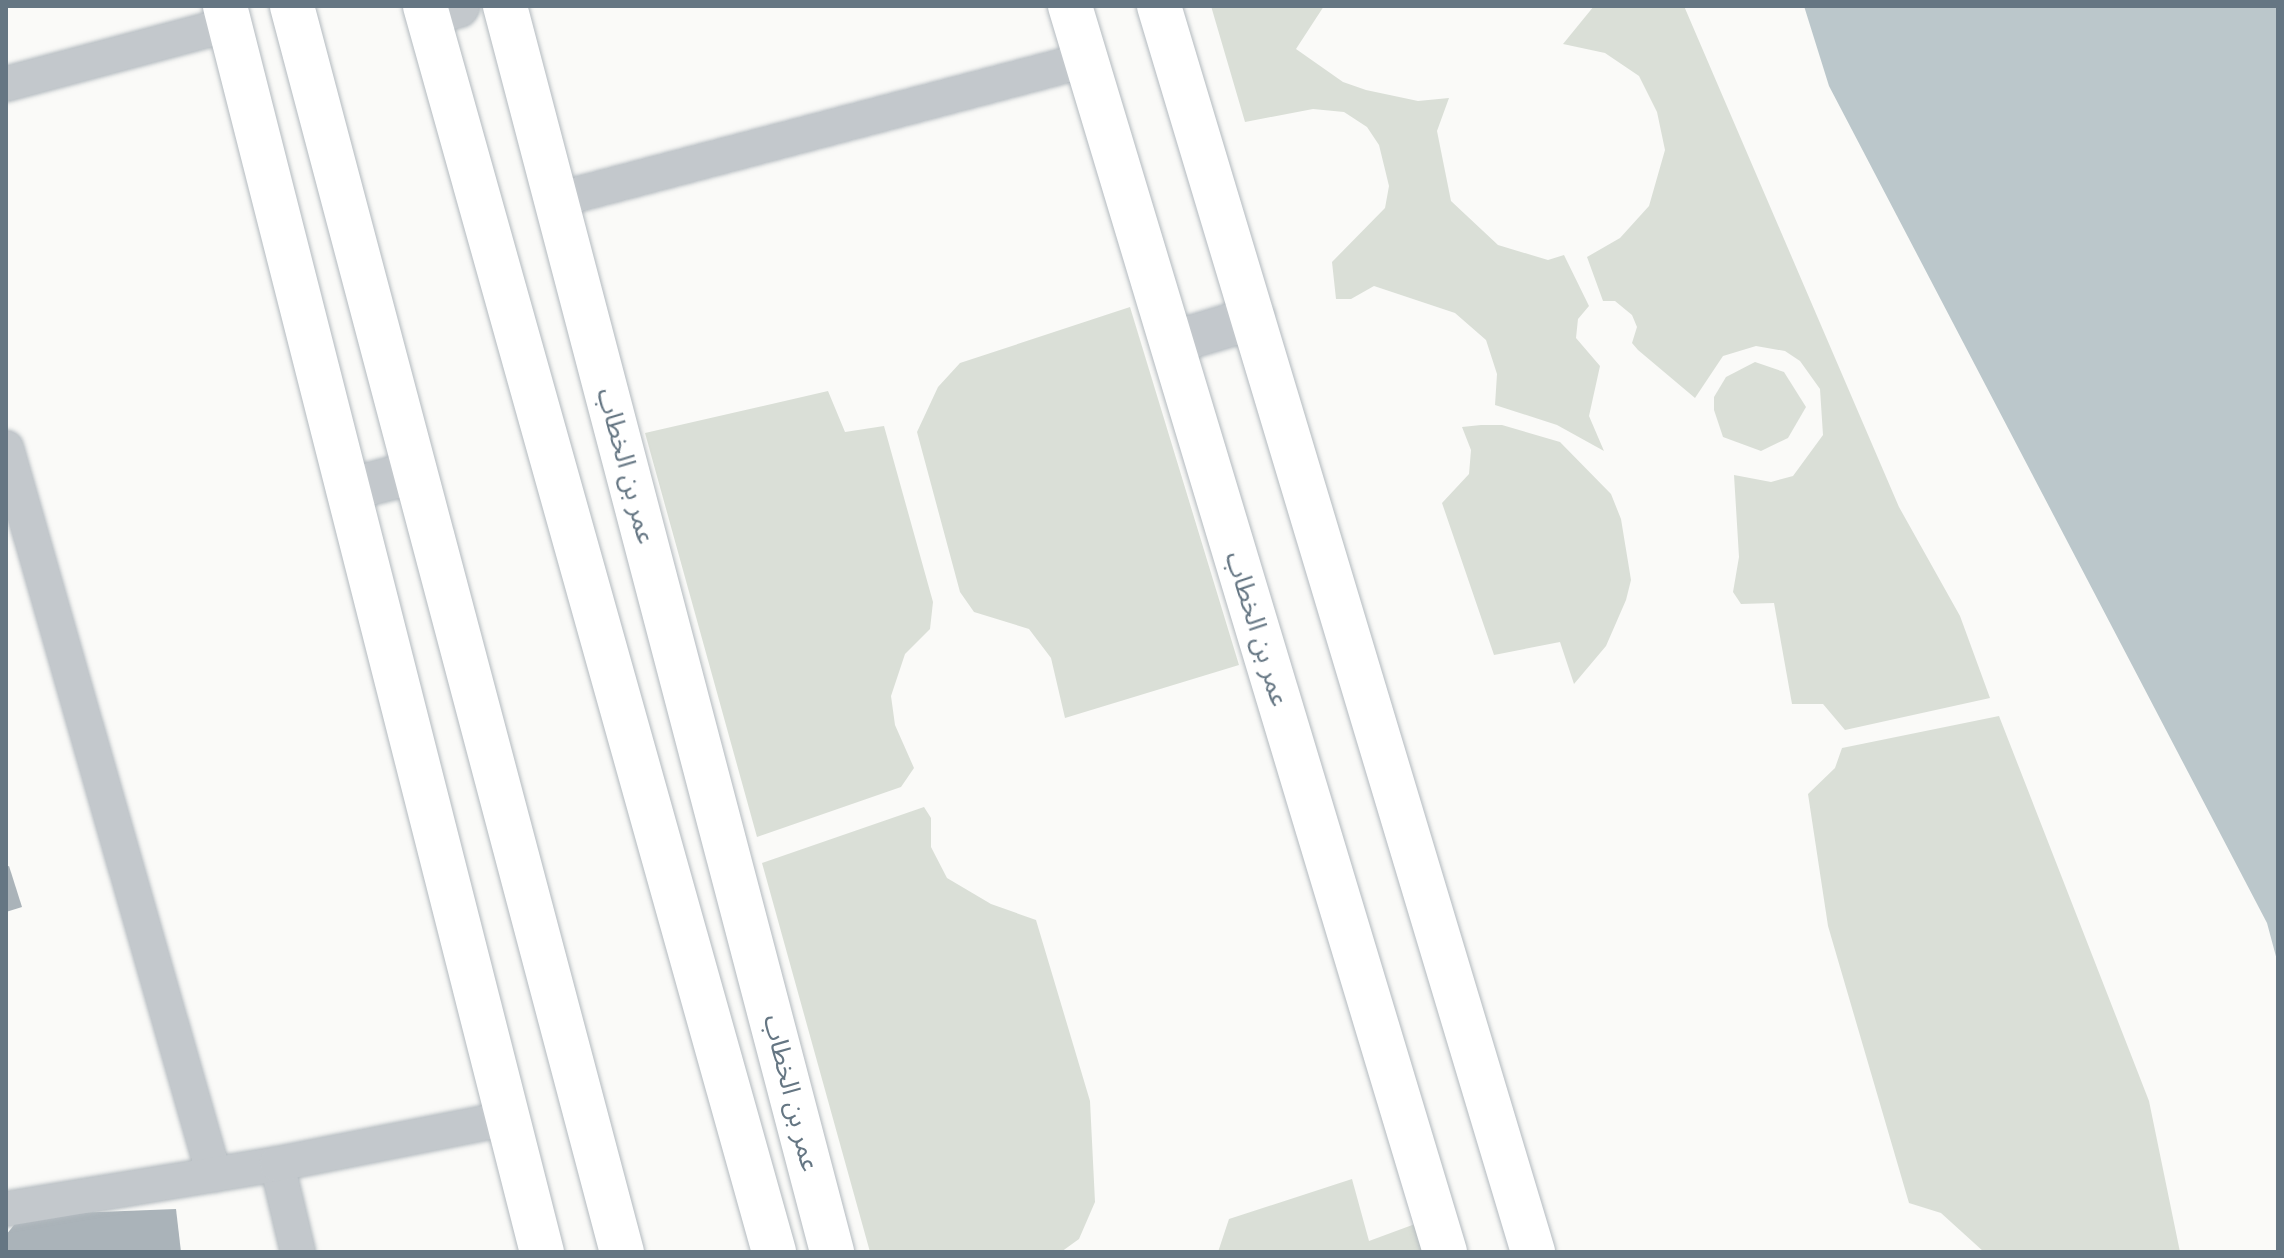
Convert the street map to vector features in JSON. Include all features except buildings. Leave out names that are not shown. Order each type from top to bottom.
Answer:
[{"type":"main road","points":[[292,6],[622,1252]]},
{"type":"main road","name":"عمر بن الخطاب","points":[[505,6],[832,1252]]},
{"type":"main road","name":"عمر بن الخطاب","points":[[1070,6],[1445,1252]]},
{"type":"main road","points":[[1159,6],[1533,1252]]},
{"type":"main road","points":[[437,9],[774,1252]]},
{"type":"main road","points":[[228,15],[505,1119],[542,1252]]},
{"type":"street","points":[[6,84],[228,15]]},
{"type":"street","points":[[556,200],[1086,60]]},
{"type":"street","points":[[1171,343],[1254,318]]},
{"type":"street","points":[[6,448],[214,1175]]},
{"type":"street","points":[[347,490],[415,472]]},
{"type":"street","points":[[6,1209],[277,1164],[505,1119]]},
{"type":"street","points":[[277,1164],[298,1252]]},
{"type":"shaded area","points":[[1211,6],[1324,6],[1296,49],[1343,82],[1366,90],[1418,101],[1449,98],[1437,131],[1451,201],[1498,245],[1548,260],[1564,255],[1589,306],[1578,319],[1576,338],[1600,366],[1589,416],[1604,451],[1557,425],[1495,405],[1497,374],[1486,340],[1455,313],[1374,286],[1351,299],[1336,299],[1332,262],[1385,208],[1389,186],[1379,145],[1367,127],[1344,112],[1313,109],[1245,122]]},
{"type":"shaded area","points":[[1594,6],[1684,6],[1899,507],[1960,616],[1990,698],[1845,730],[1823,704],[1792,704],[1774,603],[1741,604],[1733,592],[1739,557],[1734,475],[1771,482],[1793,476],[1823,435],[1820,389],[1800,361],[1785,351],[1756,346],[1723,356],[1695,398],[1632,343],[1637,327],[1632,315],[1615,301],[1603,301],[1587,257],[1620,238],[1649,206],[1665,150],[1657,112],[1639,76],[1605,53],[1563,44]]},
{"type":"shaded area","points":[[1804,6],[2278,6],[2278,964],[2267,923],[1829,86]]},
{"type":"shaded area","points":[[1130,307],[1239,665],[1065,718],[1051,658],[1029,629],[974,612],[960,592],[917,432],[938,387],[960,363]]},
{"type":"shaded area","points":[[1755,362],[1784,372],[1806,407],[1788,438],[1761,451],[1723,437],[1714,410],[1714,397],[1726,377]]},
{"type":"shaded area","points":[[828,391],[845,432],[884,426],[933,602],[930,629],[905,654],[891,696],[895,725],[914,768],[901,787],[757,837],[645,433]]},
{"type":"shaded area","points":[[1502,425],[1560,442],[1611,494],[1621,519],[1631,580],[1626,600],[1606,646],[1574,684],[1560,642],[1494,655],[1442,503],[1469,474],[1471,450],[1462,427]]},
{"type":"shaded area","points":[[1999,716],[2149,1101],[2180,1252],[1984,1252],[1941,1213],[1909,1203],[1828,926],[1808,794],[1835,768],[1842,748]]},
{"type":"shaded area","points":[[924,807],[931,818],[931,847],[947,878],[991,904],[1036,920],[1090,1101],[1095,1202],[1079,1239],[1061,1252],[870,1252],[762,863]]},
{"type":"shaded area","points":[[1352,1179],[1369,1241],[1415,1224],[1423,1252],[1218,1252],[1229,1219]]}]
